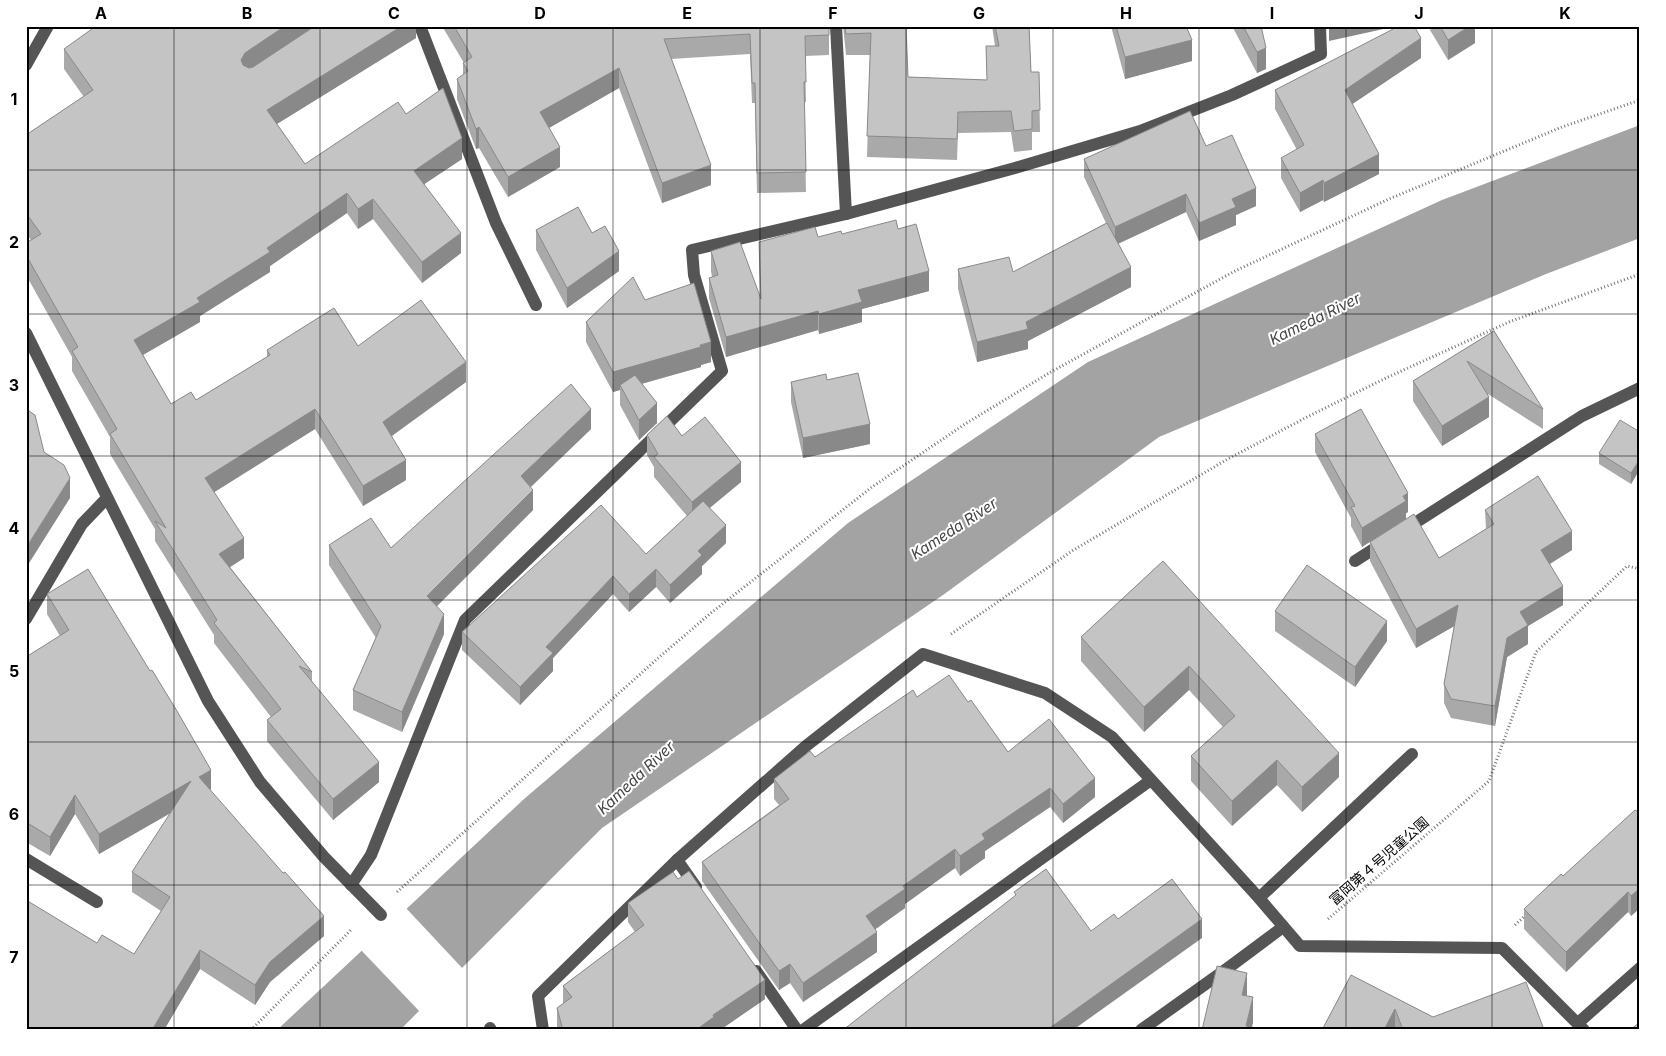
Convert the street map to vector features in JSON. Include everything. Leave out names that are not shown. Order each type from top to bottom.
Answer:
[{"type":"street","points":[[26,65],[48,26]]},
{"type":"street","points":[[420,26],[496,223],[536,305]]},
{"type":"street","points":[[836,26],[846,214]]},
{"type":"street","points":[[351,885],[371,856],[465,620],[722,371],[694,275],[692,250],[846,214],[1140,132],[1232,95],[1321,54],[1320,26]]},
{"type":"street","points":[[26,333],[208,701],[260,782],[324,858],[379,912]]},
{"type":"street","points":[[1355,561],[1582,416],[1640,388]]},
{"type":"street","points":[[26,619],[82,524],[107,498]]},
{"type":"street","points":[[543,1030],[538,996],[677,860],[806,746],[923,654],[1045,693],[1112,737],[1259,898],[1300,946],[1502,948],[1581,1026],[1640,968]]},
{"type":"street","points":[[1259,898],[1412,754]]},
{"type":"street","points":[[803,1030],[1152,780]]},
{"type":"street","points":[[26,859],[97,902]]},
{"type":"street","points":[[677,860],[706,900]]},
{"type":"street","points":[[1141,1030],[1283,927]]},
{"type":"street","points":[[746,957],[798,1030]]},
{"type":"path","points":[[379,912],[711,612],[872,487],[965,424],[1049,373],[1235,271],[1389,199],[1562,127],[1640,100]]},
{"type":"path","points":[[923,654],[1072,551],[1226,460],[1307,416],[1508,322],[1640,274]]},
{"type":"path","name":"富岡第４号児童公園","points":[[1334,922],[1324,922],[1489,781],[1536,652],[1627,566],[1640,569]]},
{"type":"path","points":[[1514,926],[1528,913]]},
{"type":"path","points":[[251,1030],[352,929]]},
{"type":"water","name":"Kameda River","points":[[1640,125],[1640,238],[1546,274],[1159,437],[943,595],[602,828],[400,1030],[277,1030],[524,799],[848,523],[1088,362],[1442,200]]},
{"type":"pier","points":[[405,907],[464,970],[421,1013],[360,949]]},
{"type":"building","points":[[96,26],[285,26],[245,53],[241,60],[243,65],[249,68],[315,26],[402,26],[267,110],[305,164],[398,102],[406,114],[443,88],[462,138],[414,171],[461,233],[422,262],[373,199],[358,209],[347,193],[267,248],[270,252],[197,298],[200,302],[134,340],[171,404],[191,392],[196,400],[270,355],[267,350],[334,308],[358,346],[421,300],[466,362],[383,422],[406,460],[363,486],[315,409],[205,478],[244,538],[219,554],[312,672],[299,666],[379,762],[333,799],[267,720],[281,709],[214,623],[217,620],[155,521],[166,528],[110,434],[117,429],[72,351],[78,347],[26,255],[26,243],[41,234],[26,213],[26,135],[93,90],[64,49]]},
{"type":"building","points":[[454,26],[829,26],[829,35],[805,36],[806,172],[757,173],[755,83],[752,83],[750,34],[664,39],[711,165],[662,183],[619,68],[540,112],[560,147],[508,177],[479,127],[476,129],[457,79],[468,71],[463,63],[472,57]]},
{"type":"building","points":[[845,26],[906,26],[908,77],[987,80],[986,46],[999,46],[995,26],[1029,26],[1031,72],[1039,72],[1040,110],[1032,111],[1032,129],[1014,131],[1011,111],[958,112],[957,139],[867,136],[871,33],[846,34]]},
{"type":"building","points":[[1116,26],[1186,26],[1192,40],[1125,57]]},
{"type":"building","points":[[1243,26],[1261,26],[1266,48],[1257,52]]},
{"type":"building","points":[[1399,26],[1414,26],[1421,38],[1345,90],[1379,154],[1324,183],[1323,180],[1300,193],[1281,158],[1304,145],[1275,90]]},
{"type":"building","points":[[1440,26],[1470,26],[1448,40]]},
{"type":"building","points":[[1190,111],[1206,146],[1232,135],[1256,188],[1232,199],[1236,207],[1199,223],[1186,194],[1115,227],[1084,159]]},
{"type":"building","points":[[578,207],[592,233],[605,226],[619,251],[567,288],[536,230]]},
{"type":"building","points":[[896,220],[898,229],[916,224],[929,271],[858,290],[862,302],[819,314],[818,311],[726,337],[709,278],[718,275],[711,251],[740,242],[761,299],[759,242],[815,227],[818,237],[841,231],[842,234]]},
{"type":"building","points":[[1107,223],[1131,267],[1026,322],[1028,329],[977,342],[958,269],[1009,257],[1013,272]]},
{"type":"building","points":[[633,277],[645,300],[694,283],[711,342],[700,345],[701,347],[613,372],[586,322]]},
{"type":"building","points":[[1494,331],[1543,409],[1467,361],[1489,397],[1442,426],[1413,381]]},
{"type":"building","points":[[858,373],[870,424],[803,438],[791,382],[826,374],[827,380]]},
{"type":"building","points":[[635,375],[657,403],[639,420],[620,385]]},
{"type":"building","points":[[571,384],[591,409],[521,476],[533,490],[427,596],[444,614],[402,712],[353,690],[381,626],[329,545],[371,518],[391,548]]},
{"type":"building","points":[[26,409],[35,415],[44,452],[64,465],[70,478],[26,548]]},
{"type":"building","points":[[1361,409],[1408,493],[1403,496],[1406,501],[1362,528],[1351,507],[1355,506],[1315,434]]},
{"type":"building","points":[[667,416],[682,436],[705,417],[741,462],[692,502],[654,457],[658,454],[647,435]]},
{"type":"building","points":[[1620,420],[1640,432],[1640,459],[1631,473],[1599,453]]},
{"type":"building","points":[[1538,476],[1572,531],[1541,550],[1563,586],[1520,612],[1528,625],[1507,638],[1495,706],[1451,699],[1444,684],[1458,605],[1416,629],[1370,542],[1414,514],[1439,558],[1494,524],[1485,510]]},
{"type":"building","points":[[703,501],[726,525],[698,551],[702,555],[670,585],[656,569],[629,594],[613,576],[546,647],[553,653],[520,687],[462,632],[601,505],[646,554]]},
{"type":"building","points":[[1163,561],[1339,753],[1302,787],[1277,760],[1232,801],[1191,756],[1235,716],[1189,666],[1144,707],[1081,637]]},
{"type":"building","points":[[1307,565],[1387,621],[1355,667],[1275,611]]},
{"type":"building","points":[[88,569],[150,671],[152,670],[211,770],[199,777],[283,873],[285,872],[324,916],[270,962],[255,985],[200,950],[152,1030],[26,1030],[26,900],[97,943],[102,935],[134,954],[170,897],[132,872],[191,781],[99,834],[75,795],[50,837],[26,822],[26,657],[69,630],[47,594]]},
{"type":"building","points":[[949,675],[968,702],[971,700],[1008,752],[1049,719],[1095,778],[1063,804],[1050,788],[982,834],[985,839],[960,856],[955,849],[903,886],[905,889],[866,916],[877,932],[803,983],[790,964],[779,971],[702,862],[789,799],[774,779],[810,751],[815,757],[913,690],[917,697]]},
{"type":"building","points":[[1640,809],[1640,888],[1631,896],[1628,892],[1566,952],[1524,909],[1635,810]]},
{"type":"building","points":[[1046,869],[1091,931],[1114,914],[1118,919],[1172,879],[1202,919],[1047,1030],[843,1030],[1016,895],[1014,892]]},
{"type":"building","points":[[689,871],[765,980],[713,1015],[714,1017],[696,1030],[563,1030],[557,1008],[572,997],[563,986],[644,925],[628,903],[673,872],[678,879]]},
{"type":"building","points":[[1217,966],[1247,973],[1242,995],[1253,997],[1246,1026],[1257,1028],[1256,1030],[1202,1030]]},
{"type":"building","points":[[1351,975],[1433,1017],[1526,982],[1543,1027],[1536,1030],[1403,1030],[1395,1009],[1384,1030],[1322,1030]]},
{"type":"building","points":[[1640,1022],[1640,1030],[1630,1030]]}]
